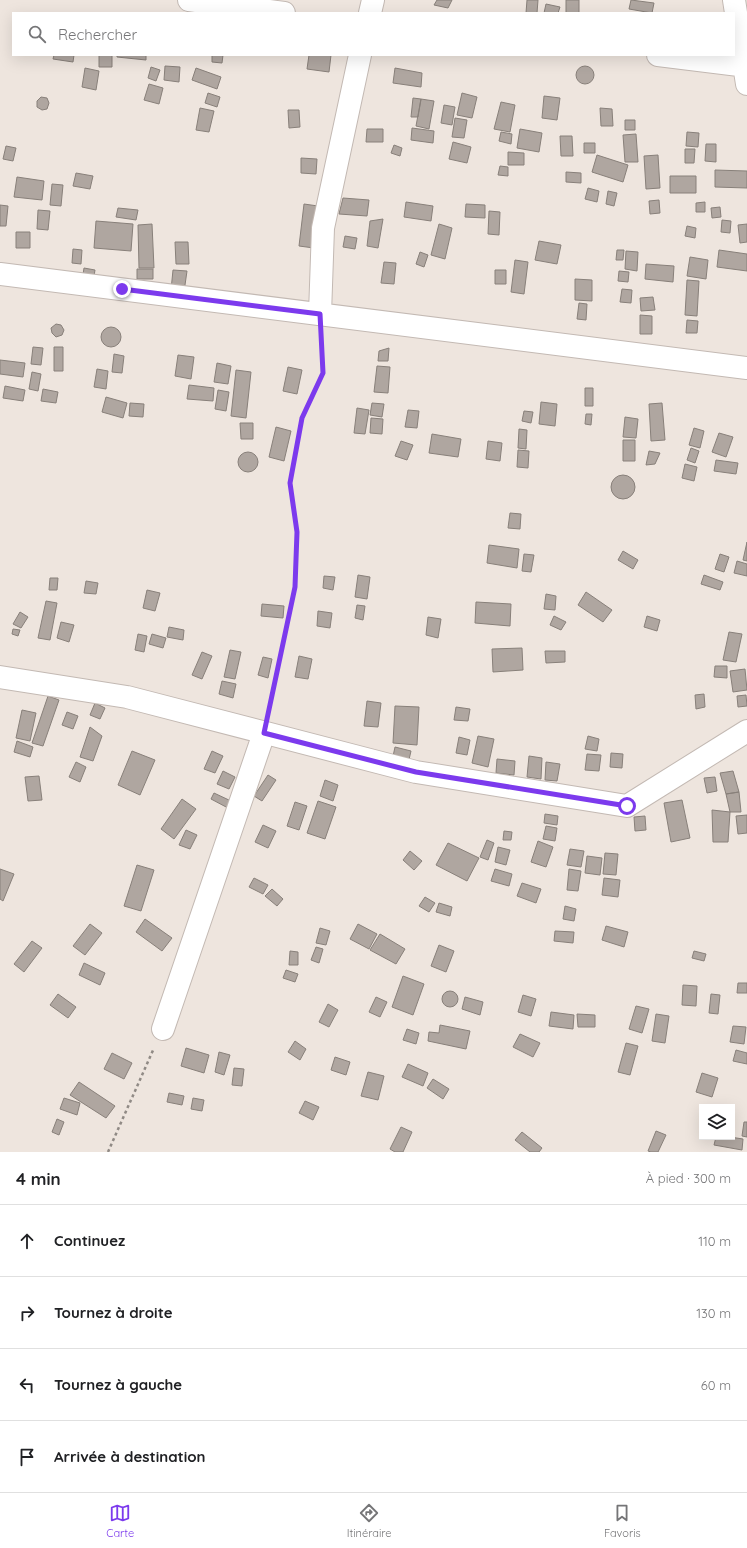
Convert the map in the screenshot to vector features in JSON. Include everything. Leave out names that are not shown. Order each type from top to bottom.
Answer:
[{"type":"street","points":[[189,0],[277,12]]},
{"type":"street","points":[[370,12],[373,0]]},
{"type":"street","points":[[663,56],[746,72],[734,0]]},
{"type":"street","points":[[320,314],[323,228],[360,56]]},
{"type":"street","points":[[0,274],[747,368]]},
{"type":"street","points":[[0,676],[127,697],[416,772],[627,806],[747,731]]},
{"type":"street","points":[[163,1029],[264,733]]},
{"type":"path","points":[[264,733],[295,587],[297,532],[290,483],[302,418],[323,373],[320,314]]},
{"type":"path","points":[[108,1152],[163,1029]]},
{"type":"building","points":[[437,0],[452,0],[448,8],[434,5]]},
{"type":"building","points":[[527,0],[538,0],[537,12],[526,12]]},
{"type":"building","points":[[566,0],[579,0],[579,12],[566,12]]},
{"type":"building","points":[[631,0],[654,3],[652,12],[629,9]]},
{"type":"building","points":[[546,4],[560,7],[558,12],[544,12]]},
{"type":"building","points":[[54,56],[74,56],[73,62],[53,59]]},
{"type":"building","points":[[99,56],[112,56],[112,67],[99,67]]},
{"type":"building","points":[[146,56],[146,60],[117,57]]},
{"type":"building","points":[[212,56],[223,56],[222,63],[212,62]]},
{"type":"building","points":[[309,56],[331,56],[329,72],[307,69]]},
{"type":"building","points":[[165,66],[180,67],[179,82],[164,80]]},
{"type":"building","points":[[581,66],[589,66],[594,71],[592,82],[589,84],[581,84],[576,79],[576,71]]},
{"type":"building","points":[[151,67],[160,70],[156,81],[148,78]]},
{"type":"building","points":[[85,68],[99,71],[96,90],[82,87]]},
{"type":"building","points":[[196,68],[221,77],[217,89],[192,80]]},
{"type":"building","points":[[395,68],[422,73],[421,87],[393,83]]},
{"type":"building","points":[[149,84],[163,88],[159,104],[144,100]]},
{"type":"building","points":[[208,93],[220,97],[217,107],[205,103]]},
{"type":"building","points":[[462,93],[477,97],[472,118],[457,115]]},
{"type":"building","points":[[544,96],[560,98],[557,120],[542,118]]},
{"type":"building","points":[[41,97],[47,98],[49,103],[47,109],[42,110],[37,107],[37,101]]},
{"type":"building","points":[[413,98],[421,99],[418,117],[411,117]]},
{"type":"building","points":[[421,99],[434,101],[429,129],[416,126]]},
{"type":"building","points":[[501,102],[515,105],[510,132],[494,129]]},
{"type":"building","points":[[444,105],[455,107],[452,125],[441,123]]},
{"type":"building","points":[[200,108],[214,111],[209,132],[196,130]]},
{"type":"building","points":[[600,108],[612,109],[613,126],[601,126]]},
{"type":"building","points":[[288,110],[299,110],[300,127],[289,128]]},
{"type":"building","points":[[455,118],[467,120],[464,138],[452,137]]},
{"type":"building","points":[[625,120],[635,120],[635,130],[625,130]]},
{"type":"building","points":[[412,128],[434,131],[433,143],[411,140]]},
{"type":"building","points":[[367,129],[383,129],[383,142],[366,142]]},
{"type":"building","points":[[520,129],[542,133],[539,152],[517,148]]},
{"type":"building","points":[[501,132],[512,134],[511,144],[499,141]]},
{"type":"building","points":[[687,132],[699,133],[698,147],[686,146]]},
{"type":"building","points":[[636,134],[638,162],[625,162],[623,135]]},
{"type":"building","points":[[560,136],[572,136],[573,156],[561,156]]},
{"type":"building","points":[[453,142],[471,147],[467,163],[449,159]]},
{"type":"building","points":[[584,143],[595,143],[595,153],[584,153]]},
{"type":"building","points":[[706,144],[716,144],[716,162],[705,161]]},
{"type":"building","points":[[394,145],[402,148],[400,156],[391,153]]},
{"type":"building","points":[[6,146],[16,148],[13,161],[3,159]]},
{"type":"building","points":[[685,149],[695,149],[694,163],[685,163]]},
{"type":"building","points":[[508,152],[524,153],[524,165],[508,165]]},
{"type":"building","points":[[597,155],[628,165],[623,182],[592,172]]},
{"type":"building","points":[[658,155],[660,188],[646,189],[644,156]]},
{"type":"building","points":[[301,158],[317,159],[316,174],[301,173]]},
{"type":"building","points":[[500,166],[508,167],[508,176],[498,175]]},
{"type":"building","points":[[715,170],[747,171],[747,188],[715,187]]},
{"type":"building","points":[[566,172],[581,173],[581,183],[566,182]]},
{"type":"building","points":[[76,173],[93,176],[90,189],[73,186]]},
{"type":"building","points":[[670,176],[696,176],[696,193],[670,193]]},
{"type":"building","points":[[17,177],[44,181],[42,200],[14,197]]},
{"type":"building","points":[[52,184],[63,185],[61,206],[50,205]]},
{"type":"building","points":[[588,188],[599,191],[597,202],[585,199]]},
{"type":"building","points":[[608,191],[617,193],[614,206],[606,204]]},
{"type":"building","points":[[343,198],[369,200],[367,216],[339,214]]},
{"type":"building","points":[[659,200],[660,213],[650,214],[649,201]]},
{"type":"building","points":[[406,202],[433,206],[431,221],[404,217]]},
{"type":"building","points":[[705,202],[705,212],[696,212],[696,203]]},
{"type":"building","points":[[304,204],[318,206],[314,248],[299,246]]},
{"type":"building","points":[[466,204],[485,205],[485,218],[465,217]]},
{"type":"building","points":[[0,205],[8,206],[6,226],[0,226]]},
{"type":"building","points":[[720,207],[721,217],[712,218],[711,208]]},
{"type":"building","points":[[118,208],[138,210],[136,220],[116,217]]},
{"type":"building","points":[[38,210],[50,211],[48,230],[37,229]]},
{"type":"building","points":[[489,211],[500,212],[499,235],[488,234]]},
{"type":"building","points":[[383,219],[378,248],[367,246],[370,221]]},
{"type":"building","points":[[722,220],[731,221],[730,233],[721,232]]},
{"type":"building","points":[[96,221],[133,224],[131,251],[94,248]]},
{"type":"building","points":[[152,224],[154,268],[139,268],[138,225]]},
{"type":"building","points":[[439,224],[452,228],[445,259],[431,255]]},
{"type":"building","points":[[747,224],[747,242],[740,243],[738,225]]},
{"type":"building","points":[[687,226],[696,228],[695,238],[685,236]]},
{"type":"building","points":[[16,232],[30,232],[30,248],[16,248]]},
{"type":"building","points":[[345,236],[357,238],[355,249],[343,247]]},
{"type":"building","points":[[539,241],[561,245],[557,264],[535,260]]},
{"type":"building","points":[[175,242],[188,242],[189,264],[176,264]]},
{"type":"building","points":[[73,249],[82,250],[81,264],[72,263]]},
{"type":"building","points":[[617,250],[624,250],[623,260],[616,260]]},
{"type":"building","points":[[719,250],[747,254],[747,271],[717,267]]},
{"type":"building","points":[[626,251],[638,252],[637,271],[625,269]]},
{"type":"building","points":[[420,252],[428,255],[424,267],[416,264]]},
{"type":"building","points":[[690,257],[708,260],[706,279],[687,276]]},
{"type":"building","points":[[515,260],[528,262],[524,294],[511,292]]},
{"type":"building","points":[[384,262],[396,263],[394,284],[381,283]]},
{"type":"building","points":[[646,264],[674,266],[673,282],[645,279]]},
{"type":"building","points":[[84,268],[95,270],[93,282],[82,281]]},
{"type":"building","points":[[137,269],[153,269],[153,279],[137,279]]},
{"type":"building","points":[[173,270],[187,271],[184,292],[171,290]]},
{"type":"building","points":[[495,270],[506,270],[506,284],[495,284]]},
{"type":"building","points":[[619,271],[629,272],[628,282],[618,281]]},
{"type":"building","points":[[575,279],[592,280],[592,301],[575,300]]},
{"type":"building","points":[[687,280],[699,281],[697,316],[685,315]]},
{"type":"building","points":[[622,289],[632,290],[631,303],[620,302]]},
{"type":"building","points":[[653,297],[655,310],[641,311],[640,298]]},
{"type":"building","points":[[579,303],[587,304],[586,320],[577,319]]},
{"type":"building","points":[[640,315],[652,316],[652,334],[640,334]]},
{"type":"building","points":[[687,320],[698,321],[697,333],[686,333]]},
{"type":"building","points":[[56,324],[61,325],[64,330],[62,335],[56,337],[52,333],[51,328]]},
{"type":"building","points":[[111,327],[118,330],[121,337],[118,344],[111,347],[104,344],[101,337],[104,330]]},
{"type":"building","points":[[33,347],[43,348],[41,365],[31,364]]},
{"type":"building","points":[[54,347],[63,347],[63,371],[54,371]]},
{"type":"building","points":[[389,348],[388,361],[378,361],[379,351]]},
{"type":"building","points":[[114,354],[124,356],[122,373],[112,372]]},
{"type":"building","points":[[178,355],[194,357],[191,379],[175,376]]},
{"type":"building","points":[[0,360],[25,363],[23,377],[0,374]]},
{"type":"building","points":[[217,363],[231,366],[228,384],[214,382]]},
{"type":"building","points":[[377,366],[390,367],[388,393],[374,392]]},
{"type":"building","points":[[288,367],[302,370],[297,394],[283,391]]},
{"type":"building","points":[[97,369],[108,371],[106,389],[94,387]]},
{"type":"building","points":[[236,370],[251,372],[246,418],[231,416]]},
{"type":"building","points":[[32,372],[41,374],[38,391],[29,389]]},
{"type":"building","points":[[189,385],[214,388],[213,401],[187,399]]},
{"type":"building","points":[[5,386],[25,390],[23,401],[3,398]]},
{"type":"building","points":[[585,388],[593,388],[593,406],[585,406]]},
{"type":"building","points":[[43,389],[58,392],[56,403],[41,401]]},
{"type":"building","points":[[218,390],[229,392],[226,411],[215,409]]},
{"type":"building","points":[[106,397],[127,403],[123,418],[102,412]]},
{"type":"building","points":[[541,402],[557,404],[555,426],[539,424]]},
{"type":"building","points":[[130,403],[144,404],[143,417],[129,416]]},
{"type":"building","points":[[372,403],[384,404],[382,417],[370,415]]},
{"type":"building","points":[[662,403],[665,440],[651,441],[649,404]]},
{"type":"building","points":[[357,408],[369,410],[365,434],[354,433]]},
{"type":"building","points":[[408,410],[419,411],[417,428],[405,427]]},
{"type":"building","points":[[524,411],[533,412],[531,423],[522,421]]},
{"type":"building","points":[[586,414],[592,414],[591,425],[585,424]]},
{"type":"building","points":[[625,417],[638,419],[636,438],[623,437]]},
{"type":"building","points":[[371,418],[383,419],[382,434],[370,433]]},
{"type":"building","points":[[240,423],[253,423],[253,439],[241,439]]},
{"type":"building","points":[[276,427],[291,431],[284,461],[269,457]]},
{"type":"building","points":[[694,428],[704,431],[700,448],[689,445]]},
{"type":"building","points":[[519,429],[527,430],[526,449],[518,448]]},
{"type":"building","points":[[719,433],[733,437],[726,457],[712,452]]},
{"type":"building","points":[[432,434],[461,439],[458,457],[429,453]]},
{"type":"building","points":[[623,440],[635,440],[635,461],[623,461]]},
{"type":"building","points":[[401,441],[413,445],[407,460],[395,456]]},
{"type":"building","points":[[488,441],[502,443],[500,461],[486,459]]},
{"type":"building","points":[[691,448],[699,451],[695,463],[687,460]]},
{"type":"building","points":[[518,450],[529,451],[528,468],[517,467]]},
{"type":"building","points":[[649,451],[660,453],[655,464],[646,465]]},
{"type":"building","points":[[248,452],[255,455],[258,462],[255,469],[248,472],[241,469],[238,462],[241,455]]},
{"type":"building","points":[[716,460],[738,463],[736,474],[714,471]]},
{"type":"building","points":[[685,464],[697,467],[694,481],[682,478]]},
{"type":"building","points":[[623,475],[628,476],[634,482],[634,492],[628,498],[623,499],[618,498],[612,492],[611,487],[612,482],[618,476]]},
{"type":"building","points":[[510,513],[521,514],[520,529],[508,528]]},
{"type":"building","points":[[747,542],[747,561],[743,560]]},
{"type":"building","points":[[489,545],[519,549],[517,568],[487,563]]},
{"type":"building","points":[[623,551],[638,560],[633,569],[618,560]]},
{"type":"building","points":[[524,554],[534,555],[531,572],[522,571]]},
{"type":"building","points":[[720,554],[729,557],[724,572],[715,569]]},
{"type":"building","points":[[737,561],[747,564],[747,576],[734,573]]},
{"type":"building","points":[[358,575],[370,577],[367,599],[355,597]]},
{"type":"building","points":[[704,575],[723,582],[720,590],[701,584]]},
{"type":"building","points":[[324,576],[335,577],[333,590],[323,588]]},
{"type":"building","points":[[50,578],[58,578],[57,590],[49,590]]},
{"type":"building","points":[[86,581],[98,583],[96,594],[84,593]]},
{"type":"building","points":[[147,590],[160,593],[155,611],[143,608]]},
{"type":"building","points":[[586,592],[612,610],[603,622],[578,605]]},
{"type":"building","points":[[546,594],[556,596],[555,610],[544,609]]},
{"type":"building","points":[[46,601],[57,603],[50,640],[38,638]]},
{"type":"building","points":[[476,602],[511,604],[510,626],[475,623]]},
{"type":"building","points":[[262,604],[284,606],[283,618],[261,616]]},
{"type":"building","points":[[357,605],[365,606],[363,620],[355,618]]},
{"type":"building","points":[[318,611],[332,613],[330,628],[317,626]]},
{"type":"building","points":[[20,612],[28,617],[21,628],[13,624]]},
{"type":"building","points":[[554,616],[566,622],[561,630],[550,625]]},
{"type":"building","points":[[647,616],[660,620],[657,631],[644,627]]},
{"type":"building","points":[[428,617],[441,619],[438,638],[426,635]]},
{"type":"building","points":[[61,622],[74,625],[69,642],[57,638]]},
{"type":"building","points":[[169,627],[184,630],[183,640],[167,637]]},
{"type":"building","points":[[13,629],[20,630],[18,636],[12,634]]},
{"type":"building","points":[[729,632],[742,634],[736,662],[723,660]]},
{"type":"building","points":[[138,634],[147,636],[144,652],[135,650]]},
{"type":"building","points":[[152,634],[166,638],[163,648],[149,644]]},
{"type":"building","points":[[522,648],[523,670],[493,672],[492,649]]},
{"type":"building","points":[[230,650],[241,652],[235,679],[224,677]]},
{"type":"building","points":[[545,651],[565,651],[565,662],[546,663]]},
{"type":"building","points":[[202,652],[212,656],[202,679],[192,675]]},
{"type":"building","points":[[299,656],[312,659],[308,679],[295,677]]},
{"type":"building","points":[[263,657],[272,659],[268,678],[258,675]]},
{"type":"building","points":[[715,666],[727,666],[727,678],[714,677]]},
{"type":"building","points":[[745,669],[747,690],[733,692],[730,671]]},
{"type":"building","points":[[222,681],[236,684],[233,698],[219,694]]},
{"type":"building","points":[[704,694],[705,707],[696,709],[695,695]]},
{"type":"building","points":[[746,695],[747,706],[738,707],[737,696]]},
{"type":"building","points":[[48,696],[59,700],[43,746],[32,743]]},
{"type":"building","points":[[367,701],[381,703],[378,727],[364,726]]},
{"type":"building","points":[[95,703],[105,708],[100,719],[90,715]]},
{"type":"building","points":[[395,706],[419,707],[417,745],[393,743]]},
{"type":"building","points":[[456,707],[470,709],[468,721],[454,720]]},
{"type":"building","points":[[22,710],[36,713],[30,741],[16,738]]},
{"type":"building","points":[[67,712],[78,716],[73,729],[62,725]]},
{"type":"building","points":[[90,727],[102,736],[93,761],[80,757]]},
{"type":"building","points":[[478,736],[494,739],[488,767],[472,763]]},
{"type":"building","points":[[588,736],[599,739],[597,751],[585,749]]},
{"type":"building","points":[[459,737],[470,740],[467,755],[456,753]]},
{"type":"building","points":[[17,741],[33,747],[30,757],[14,752]]},
{"type":"building","points":[[395,747],[411,751],[408,764],[392,761]]},
{"type":"building","points":[[132,751],[155,760],[140,795],[118,785]]},
{"type":"building","points":[[212,751],[223,756],[215,773],[204,769]]},
{"type":"building","points":[[611,753],[623,754],[622,768],[610,767]]},
{"type":"building","points":[[587,754],[601,755],[599,771],[585,770]]},
{"type":"building","points":[[529,756],[542,758],[541,779],[527,777]]},
{"type":"building","points":[[497,759],[515,761],[514,775],[496,773]]},
{"type":"building","points":[[76,762],[86,767],[80,782],[69,777]]},
{"type":"building","points":[[546,762],[560,764],[557,781],[545,780]]},
{"type":"building","points":[[223,771],[235,777],[229,789],[217,784]]},
{"type":"building","points":[[733,771],[739,792],[726,794],[720,773]]},
{"type":"building","points":[[268,775],[276,780],[262,801],[254,796]]},
{"type":"building","points":[[39,776],[42,800],[28,801],[25,777]]},
{"type":"building","points":[[715,777],[717,791],[707,793],[704,778]]},
{"type":"building","points":[[325,780],[338,785],[333,801],[320,796]]},
{"type":"building","points":[[739,792],[741,812],[730,812],[726,794]]},
{"type":"building","points":[[214,793],[231,801],[228,808],[211,799]]},
{"type":"building","points":[[182,799],[196,809],[174,839],[161,829]]},
{"type":"building","points":[[682,800],[690,838],[671,842],[664,803]]},
{"type":"building","points":[[318,801],[336,807],[325,839],[307,833]]},
{"type":"building","points":[[295,802],[307,806],[299,830],[287,826]]},
{"type":"building","points":[[712,810],[730,812],[728,842],[713,842]]},
{"type":"building","points":[[545,814],[558,816],[557,825],[544,823]]},
{"type":"building","points":[[747,815],[747,833],[738,834],[736,816]]},
{"type":"building","points":[[645,816],[646,830],[635,831],[634,817]]},
{"type":"building","points":[[263,825],[276,831],[268,848],[255,842]]},
{"type":"building","points":[[546,826],[557,828],[555,841],[543,839]]},
{"type":"building","points":[[186,830],[197,835],[190,849],[179,845]]},
{"type":"building","points":[[504,831],[512,832],[511,840],[503,840]]},
{"type":"building","points":[[487,840],[494,843],[488,860],[480,857]]},
{"type":"building","points":[[538,841],[553,847],[546,867],[531,862]]},
{"type":"building","points":[[448,843],[479,858],[467,881],[436,865]]},
{"type":"building","points":[[498,847],[510,850],[506,865],[495,862]]},
{"type":"building","points":[[570,849],[584,851],[581,867],[567,865]]},
{"type":"building","points":[[410,851],[422,861],[414,870],[403,860]]},
{"type":"building","points":[[605,853],[618,854],[616,875],[603,874]]},
{"type":"building","points":[[587,856],[602,858],[600,875],[585,873]]},
{"type":"building","points":[[137,865],[154,870],[141,911],[124,906]]},
{"type":"building","points":[[0,869],[14,874],[3,901],[0,899]]},
{"type":"building","points":[[495,869],[512,874],[509,886],[491,881]]},
{"type":"building","points":[[569,869],[581,871],[578,891],[567,890]]},
{"type":"building","points":[[254,878],[268,885],[263,894],[249,887]]},
{"type":"building","points":[[604,878],[620,880],[618,897],[602,895]]},
{"type":"building","points":[[522,883],[541,889],[536,903],[517,896]]},
{"type":"building","points":[[272,889],[283,899],[277,906],[265,896]]},
{"type":"building","points":[[425,897],[435,903],[429,912],[419,906]]},
{"type":"building","points":[[439,903],[452,907],[450,916],[436,912]]},
{"type":"building","points":[[565,906],[576,909],[574,921],[563,919]]},
{"type":"building","points":[[145,919],[172,938],[162,951],[136,932]]},
{"type":"building","points":[[90,924],[102,933],[85,955],[73,946]]},
{"type":"building","points":[[358,924],[377,934],[369,949],[350,939]]},
{"type":"building","points":[[606,926],[628,932],[624,947],[602,940]]},
{"type":"building","points":[[320,928],[330,931],[326,945],[316,943]]},
{"type":"building","points":[[555,931],[574,932],[573,943],[554,941]]},
{"type":"building","points":[[380,934],[405,949],[396,964],[370,950]]},
{"type":"building","points":[[32,941],[42,948],[24,972],[14,964]]},
{"type":"building","points":[[439,945],[454,951],[446,972],[431,966]]},
{"type":"building","points":[[316,947],[323,949],[319,963],[311,960]]},
{"type":"building","points":[[290,951],[298,952],[298,965],[289,965]]},
{"type":"building","points":[[694,951],[706,954],[704,961],[692,958]]},
{"type":"building","points":[[84,963],[105,973],[100,985],[79,975]]},
{"type":"building","points":[[286,970],[298,974],[295,982],[283,978]]},
{"type":"building","points":[[403,976],[424,984],[413,1015],[392,1007]]},
{"type":"building","points":[[738,983],[747,983],[747,993],[737,993]]},
{"type":"building","points":[[683,985],[697,986],[696,1006],[682,1005]]},
{"type":"building","points":[[447,991],[453,991],[458,996],[456,1005],[453,1007],[447,1007],[442,1002],[442,996]]},
{"type":"building","points":[[58,994],[76,1007],[68,1018],[50,1005]]},
{"type":"building","points":[[711,994],[720,995],[718,1014],[709,1013]]},
{"type":"building","points":[[523,995],[536,999],[531,1016],[518,1012]]},
{"type":"building","points":[[376,997],[387,1002],[380,1017],[369,1012]]},
{"type":"building","points":[[465,997],[483,1002],[480,1015],[462,1009]]},
{"type":"building","points":[[328,1004],[338,1010],[329,1027],[319,1022]]},
{"type":"building","points":[[636,1006],[649,1009],[642,1033],[629,1029]]},
{"type":"building","points":[[551,1012],[574,1015],[573,1029],[549,1026]]},
{"type":"building","points":[[577,1014],[595,1015],[595,1027],[578,1027]]},
{"type":"building","points":[[656,1014],[669,1016],[665,1043],[652,1041]]},
{"type":"building","points":[[440,1025],[470,1031],[466,1049],[428,1041],[429,1032],[439,1033]]},
{"type":"building","points":[[733,1026],[746,1027],[744,1044],[730,1042]]},
{"type":"building","points":[[407,1029],[419,1033],[416,1044],[403,1040]]},
{"type":"building","points":[[520,1034],[540,1043],[533,1057],[513,1047]]},
{"type":"building","points":[[295,1041],[306,1049],[300,1060],[288,1052]]},
{"type":"building","points":[[626,1043],[638,1046],[630,1075],[618,1072]]},
{"type":"building","points":[[186,1048],[209,1055],[204,1073],[181,1066]]},
{"type":"building","points":[[736,1050],[747,1053],[747,1064],[733,1061]]},
{"type":"building","points":[[219,1052],[230,1055],[224,1075],[215,1072]]},
{"type":"building","points":[[112,1053],[132,1063],[124,1079],[104,1069]]},
{"type":"building","points":[[335,1057],[350,1062],[346,1075],[331,1070]]},
{"type":"building","points":[[408,1064],[428,1073],[423,1086],[402,1077]]},
{"type":"building","points":[[234,1068],[244,1069],[242,1086],[232,1085]]},
{"type":"building","points":[[368,1072],[384,1076],[378,1100],[361,1096]]},
{"type":"building","points":[[702,1073],[718,1078],[712,1097],[696,1092]]},
{"type":"building","points":[[433,1079],[449,1089],[443,1099],[427,1088]]},
{"type":"building","points":[[79,1082],[115,1106],[106,1118],[70,1095]]},
{"type":"building","points":[[169,1093],[184,1096],[182,1105],[167,1102]]},
{"type":"building","points":[[64,1098],[80,1103],[77,1115],[60,1109]]},
{"type":"building","points":[[193,1098],[204,1100],[202,1111],[191,1109]]},
{"type":"building","points":[[305,1101],[319,1107],[313,1120],[299,1113]]},
{"type":"building","points":[[57,1119],[64,1122],[59,1135],[52,1132]]},
{"type":"building","points":[[744,1122],[747,1122],[747,1137],[742,1136]]},
{"type":"building","points":[[401,1127],[412,1132],[403,1152],[395,1152],[390,1149]]},
{"type":"building","points":[[656,1131],[666,1135],[658,1152],[651,1152],[648,1151]]},
{"type":"building","points":[[522,1132],[542,1148],[539,1152],[530,1152],[515,1140]]},
{"type":"building","points":[[735,1138],[743,1139],[742,1150],[714,1145],[715,1140],[735,1140]]},
{"type":"route","points":[[122,289],[320,314],[323,373],[302,418],[290,483],[297,532],[295,587],[264,733],[416,772],[627,806]]}]
